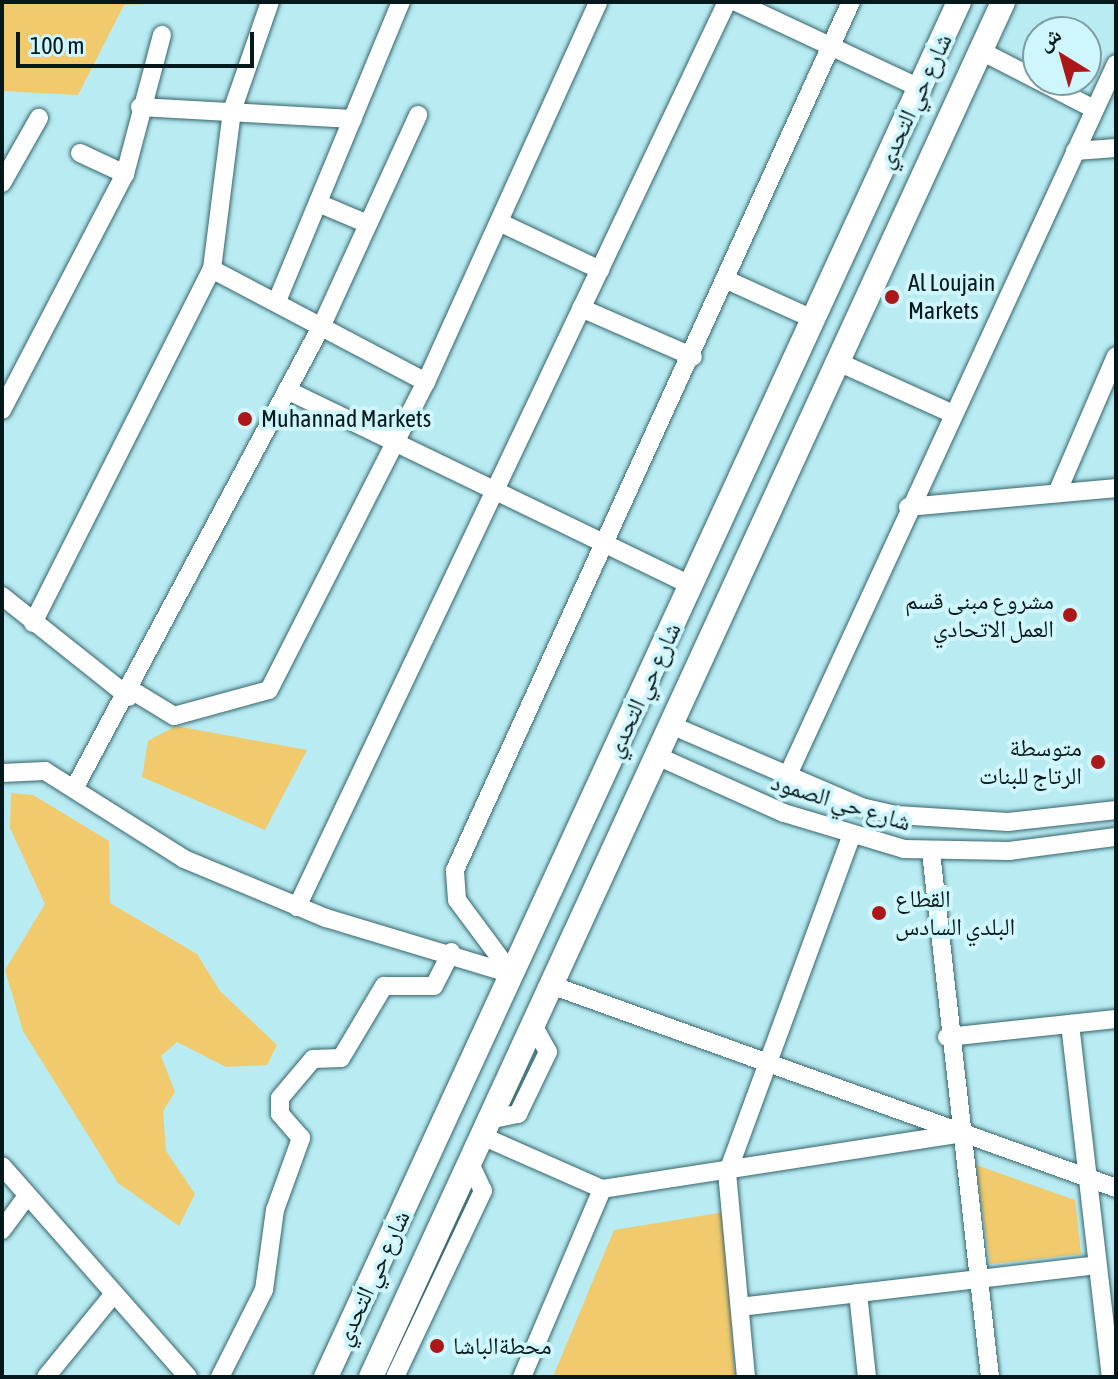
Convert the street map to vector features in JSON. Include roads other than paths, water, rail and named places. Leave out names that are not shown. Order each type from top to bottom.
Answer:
[{"type":"main road","name":"شارع حي التحدي","points":[[326,1377],[959,2]]},
{"type":"main road","name":"شارع حي التحدي","points":[[371,1377],[1003,2]]},
{"type":"main road","points":[[580,825],[587,851],[603,854],[617,843]]},
{"type":"main road","points":[[549,894],[562,883],[579,885],[585,912]]},
{"type":"main road","points":[[372,1277],[374,1293],[388,1303],[411,1289]]},
{"type":"main road","points":[[347,1332],[371,1320],[384,1330],[385,1347]]},
{"type":"street","points":[[33,623],[212,269],[232,111],[270,2]]},
{"type":"street","points":[[277,301],[401,2]]},
{"type":"street","points":[[2,596],[33,623],[131,694],[177,716],[269,690],[399,444],[598,2]]},
{"type":"street","points":[[297,907],[727,2]]},
{"type":"street","points":[[736,2],[920,88]]},
{"type":"street","points":[[512,974],[461,906],[453,878],[609,545],[851,2]]},
{"type":"street","points":[[2,410],[125,174],[140,107],[162,35]]},
{"type":"street","points":[[981,51],[1094,109]]},
{"type":"street","points":[[787,777],[951,413],[1116,64]]},
{"type":"street","points":[[140,107],[353,119]]},
{"type":"street","points":[[75,787],[131,694],[322,325],[418,115]]},
{"type":"street","points":[[2,183],[39,118]]},
{"type":"street","points":[[1075,151],[1116,148]]},
{"type":"street","points":[[80,153],[125,174]]},
{"type":"street","points":[[318,203],[368,224]]},
{"type":"street","points":[[499,222],[600,270]]},
{"type":"street","points":[[212,269],[426,382]]},
{"type":"street","points":[[727,280],[813,319]]},
{"type":"street","points":[[581,308],[693,357]]},
{"type":"street","points":[[1057,493],[1116,357]]},
{"type":"street","points":[[838,362],[951,413]]},
{"type":"street","points":[[287,390],[493,493],[691,585]]},
{"type":"street","points":[[908,507],[1116,488]]},
{"type":"street","points":[[671,725],[861,807],[934,820],[1008,822],[1116,810]]},
{"type":"street","points":[[724,786],[720,770],[737,755]]},
{"type":"street","name":"شارع حي الصمود","points":[[657,756],[724,786],[852,835],[931,852],[1116,837]]},
{"type":"street","points":[[2,773],[45,771],[75,787],[184,859],[297,907],[451,952],[512,974]]},
{"type":"street","points":[[746,1377],[727,1174],[852,835]]},
{"type":"street","points":[[931,852],[947,1037],[962,1134],[990,1377]]},
{"type":"street","points":[[220,1377],[264,1290],[275,1210],[301,1138],[280,1114],[280,1098],[313,1059],[341,1058],[384,986],[434,986],[451,952]]},
{"type":"street","points":[[551,985],[767,1066],[1116,1188]]},
{"type":"street","points":[[947,1037],[1116,1019]]},
{"type":"street","points":[[1070,1024],[1111,1377]]},
{"type":"street","points":[[485,1128],[602,1189],[727,1174],[962,1134]]},
{"type":"street","points":[[395,1377],[483,1191],[470,1163]]},
{"type":"street","points":[[2,1166],[112,1296],[188,1377]]},
{"type":"street","points":[[522,1377],[602,1189]]},
{"type":"street","points":[[2,1230],[27,1196]]},
{"type":"street","points":[[740,1307],[1097,1265]]},
{"type":"street","points":[[858,1293],[867,1377]]},
{"type":"street","points":[[46,1377],[112,1296]]},
{"type":"place","name":"Al Loujain Markets","points":[[892,297]]},
{"type":"place","name":"Muhannad Markets","points":[[245,419]]},
{"type":"place","name":"مشروع مبنى قسم العمل الاتحادي","points":[[1070,615]]},
{"type":"place","name":"متوسطة الرتاج للبنات","points":[[1098,762]]},
{"type":"place","name":"القطاع البلدي السادس","points":[[879,913]]},
{"type":"place","name":"محطةالباشا","points":[[437,1346]]}]
